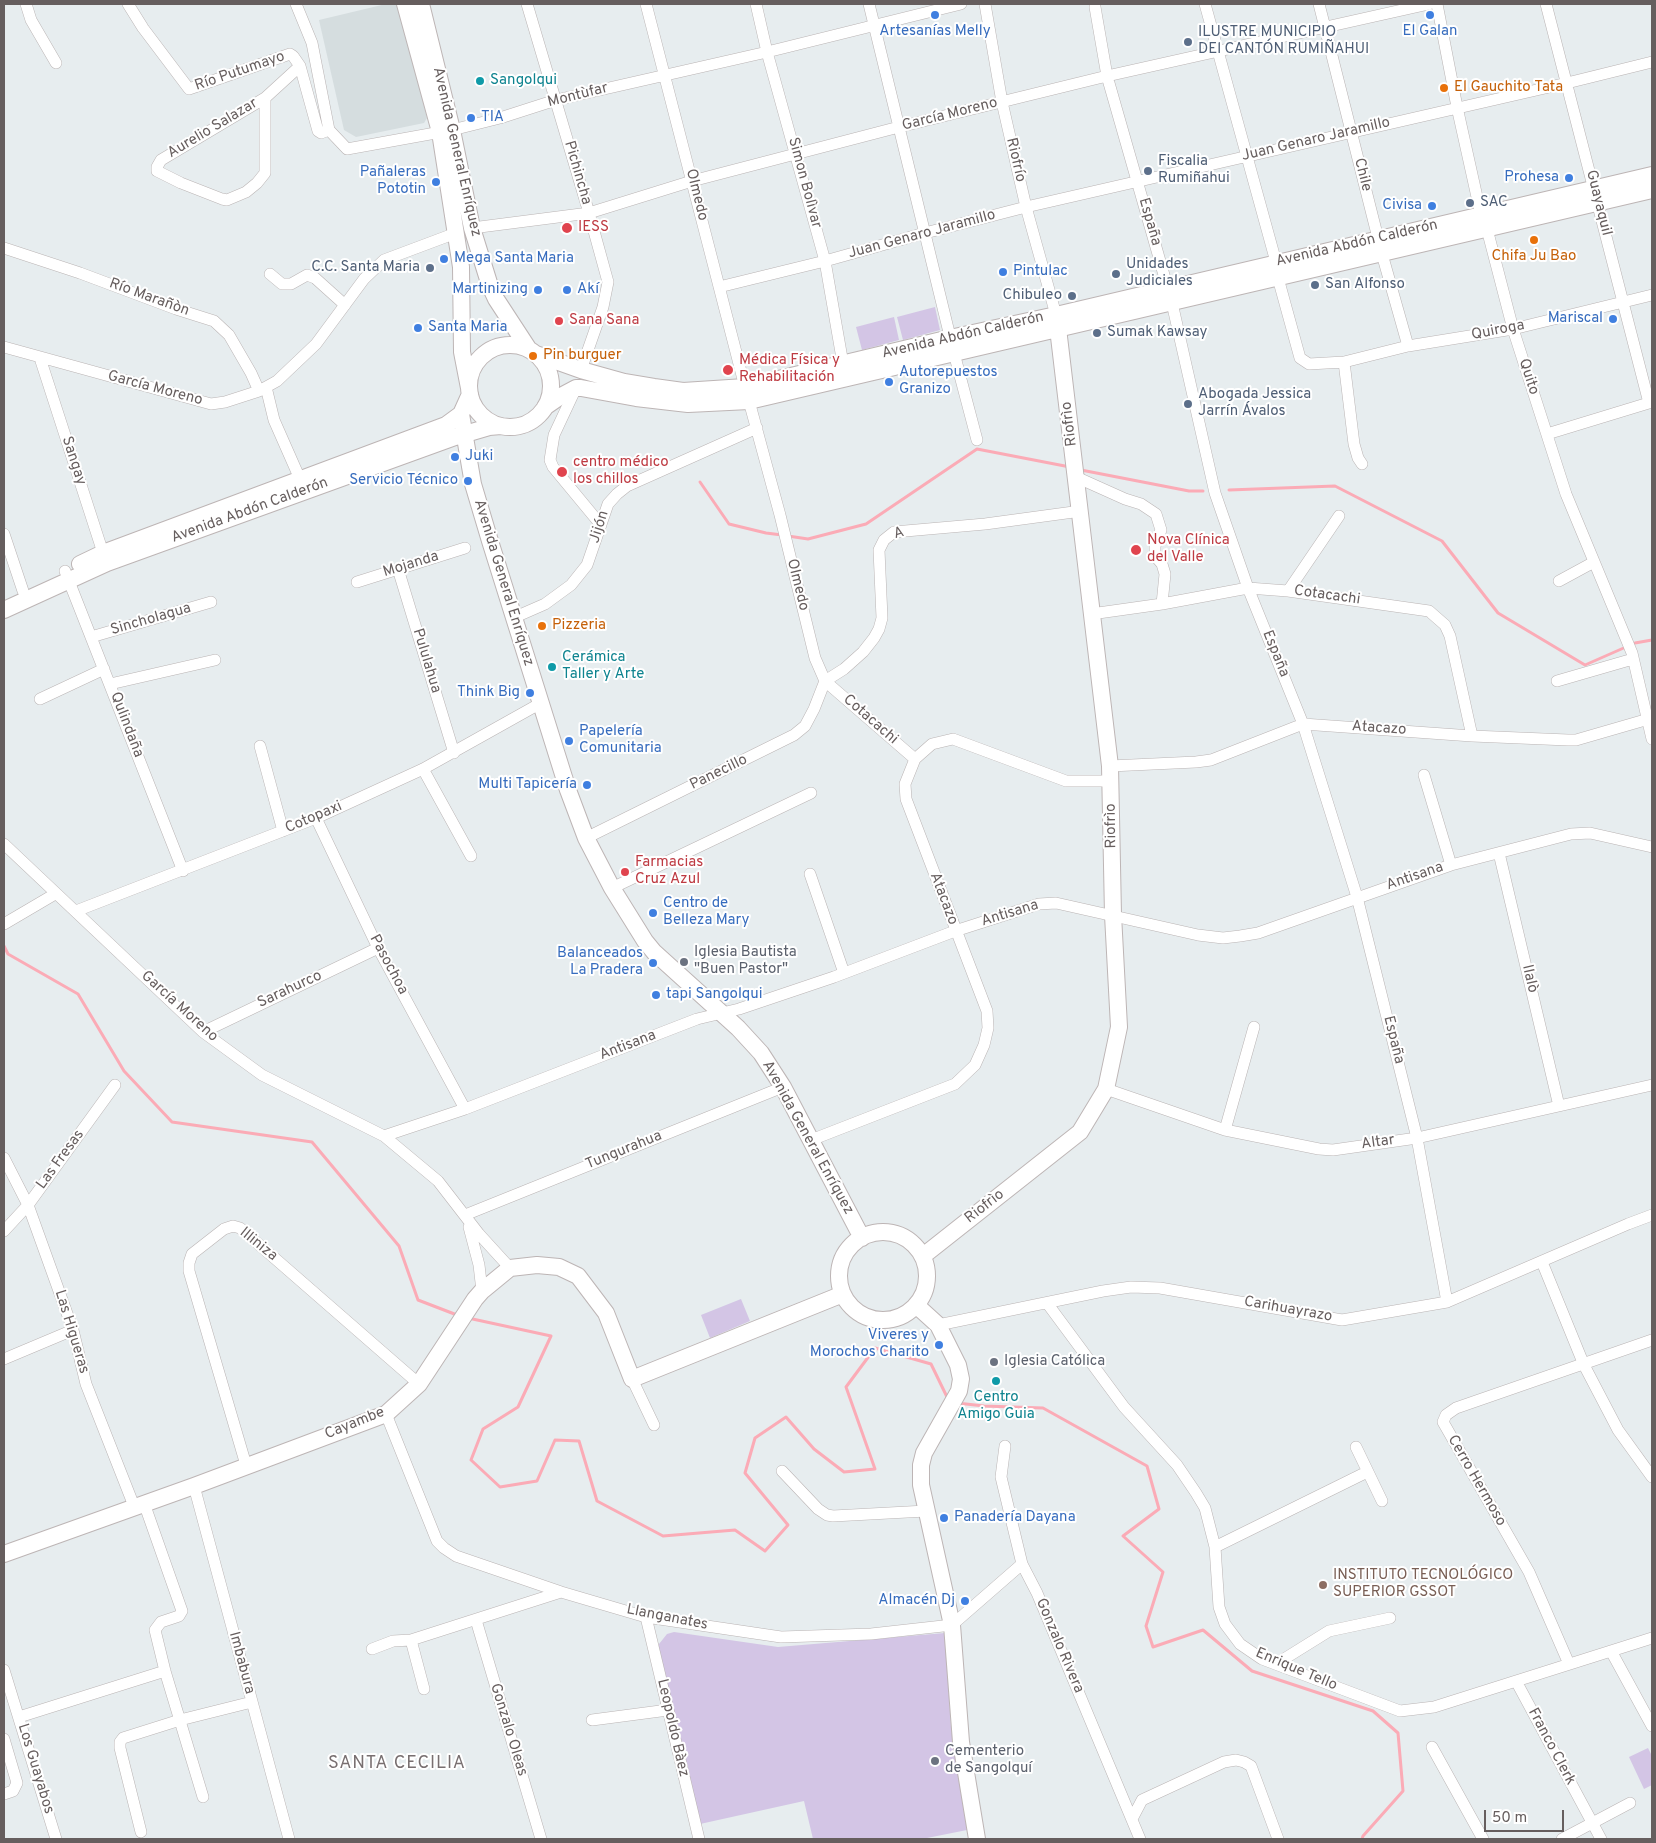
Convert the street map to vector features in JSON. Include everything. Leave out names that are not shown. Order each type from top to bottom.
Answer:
[{"type":"street","points":[[26,4],[31,20],[56,63]]},
{"type":"street","name":"Río Putumayo","points":[[128,4],[143,28],[189,89],[290,54],[300,66]]},
{"type":"street","points":[[296,4],[312,43],[329,130],[321,133],[318,131],[300,66]]},
{"type":"street","name":"Avenida General Enríquez","points":[[405,4],[446,131],[472,228],[496,299],[532,351]]},
{"type":"street","name":"Avenida General Enríquez","points":[[421,4],[446,131],[462,284],[462,352],[469,391]]},
{"type":"street","name":"Pichincha","points":[[527,4],[608,282],[603,306],[581,370]]},
{"type":"street","name":"Olmedo","points":[[646,4],[747,394],[758,428],[815,658],[825,681]]},
{"type":"street","name":"Simon Bolìvar","points":[[756,4],[767,52],[825,261],[843,364]]},
{"type":"street","points":[[869,4],[952,346],[978,440]]},
{"type":"street","name":"Montùfar","points":[[329,130],[346,149],[446,131],[500,118],[556,100],[767,52],[961,4]]},
{"type":"street","name":"Riofrío","points":[[985,4],[1002,102],[1026,207],[1057,322]]},
{"type":"street","name":"Quiroga","points":[[1205,4],[1300,358],[1309,364],[1344,362],[1408,346],[1513,329],[1652,295]]},
{"type":"street","name":"Chile","points":[[1320,4],[1380,246],[1408,346]]},
{"type":"street","name":"García Moreno","points":[[472,228],[589,212],[692,181],[899,127],[1107,76],[1429,4]]},
{"type":"street","name":"Quito","points":[[1437,4],[1484,222],[1513,329],[1566,494],[1633,656],[1650,719],[1652,739]]},
{"type":"street","name":"Guayaquil","points":[[1546,4],[1650,402]]},
{"type":"street","name":"España","points":[[1095,7],[1107,76],[1169,296],[1215,493],[1248,588],[1303,724],[1357,897],[1417,1138],[1447,1302]]},
{"type":"street","name":"Juan Genaro Jaramillo","points":[[719,287],[825,261],[1026,207],[1652,62]]},
{"type":"street","name":"Aurelio Salazar","points":[[265,98],[265,173],[246,192],[227,200],[222,199],[181,183],[157,170],[161,160],[265,98],[300,66]]},
{"type":"street","name":"Avenida Abdón Calderón","points":[[1596,196],[1652,175]]},
{"type":"street","name":"Avenida Abdón Calderón","points":[[576,388],[688,404],[747,394],[1596,196],[1652,190]]},
{"type":"street","name":"García Moreno","points":[[4,347],[211,404],[224,402],[262,389],[277,381],[316,344],[364,279],[384,260],[456,234]]},
{"type":"street","name":"Río Marañòn","points":[[4,248],[214,321],[229,335],[262,389],[300,479]]},
{"type":"street","points":[[270,274],[282,284],[291,284],[307,275],[315,278],[345,305]]},
{"type":"street","name":"Riofrìo","points":[[922,1256],[1080,1132],[1106,1089],[1119,1027],[1113,915],[1111,774],[1057,322]]},
{"type":"street","points":[[461,414],[469,391],[472,370],[477,361],[491,349],[510,344],[532,351],[544,362],[550,373],[550,396],[539,415],[521,425],[495,427],[475,442],[468,459]]},
{"type":"street","name":"Avenida Abdón Calderón","points":[[532,351],[581,370],[624,382],[683,391],[747,394],[843,364],[952,346]]},
{"type":"street","name":"Sangay","points":[[40,358],[105,558]]},
{"type":"street","points":[[1344,362],[1354,444],[1362,464]]},
{"type":"street","points":[[545,407],[576,388]]},
{"type":"street","points":[[576,388],[554,435],[550,460],[553,467],[601,525]]},
{"type":"street","points":[[469,391],[474,406],[495,427]]},
{"type":"street","points":[[1547,434],[1650,402]]},
{"type":"street","name":"Avenida General Enríquez","points":[[461,414],[473,484],[540,703],[568,790],[586,838],[612,888],[645,941],[654,952],[738,1028],[761,1053],[783,1087],[862,1238]]},
{"type":"street","name":"Avenida Abdón Calderón","points":[[4,610],[105,558],[300,479],[446,425],[461,414]]},
{"type":"street","name":"Avenida Abdón Calderón","points":[[105,558],[464,434],[495,427]]},
{"type":"street","name":"Jijón","points":[[513,618],[545,604],[571,585],[587,564],[608,504],[627,486],[758,428]]},
{"type":"street","points":[[1075,470],[1125,499],[1141,504],[1156,514],[1161,530],[1155,546],[1155,556],[1162,564],[1165,574],[1162,604]]},
{"type":"street","name":"A","points":[[825,681],[844,669],[863,652],[879,629],[882,618],[879,550],[884,540],[894,532],[985,524],[1080,511]]},
{"type":"street","points":[[1288,591],[1339,516]]},
{"type":"street","points":[[4,534],[23,591]]},
{"type":"street","name":"Mojanda","points":[[357,582],[465,548]]},
{"type":"street","points":[[1559,581],[1594,562]]},
{"type":"street","name":"Pululahua","points":[[398,569],[454,753]]},
{"type":"street","name":"Avenida Abdón Calderón","points":[[4,600],[23,591],[67,576]]},
{"type":"street","name":"Qulindaña","points":[[67,576],[182,871]]},
{"type":"street","name":"Cotacachi","points":[[1091,614],[1162,604],[1248,588],[1288,591],[1429,611],[1445,625],[1450,636],[1472,736]]},
{"type":"street","name":"Sincholagua","points":[[92,637],[211,602]]},
{"type":"street","points":[[1557,681],[1633,656]]},
{"type":"street","points":[[110,684],[215,660]]},
{"type":"street","points":[[40,699],[104,669]]},
{"type":"street","name":"Cotacachi","points":[[825,681],[915,758]]},
{"type":"street","name":"Panecillo","points":[[586,838],[794,735],[805,726],[825,681]]},
{"type":"street","name":"Cotopaxi","points":[[76,911],[316,818],[423,769],[540,703]]},
{"type":"street","name":"Atacazo","points":[[811,1140],[955,1084],[975,1065],[984,1045],[988,1028],[988,1011],[955,931],[906,799],[904,784],[915,758],[932,744],[954,739],[1066,780],[1211,760],[1303,724],[1472,736],[1576,740],[1650,719]]},
{"type":"street","points":[[260,746],[283,831]]},
{"type":"street","points":[[423,769],[471,856]]},
{"type":"street","points":[[1424,775],[1451,865]]},
{"type":"street","points":[[612,888],[811,793]]},
{"type":"street","name":"Pasochoa","points":[[316,818],[378,948],[465,1109]]},
{"type":"street","name":"Antisana","points":[[384,1136],[465,1109],[697,1019],[739,1008],[844,973],[955,931],[1049,903],[1113,915],[1198,935],[1223,938],[1258,933],[1451,865],[1580,832],[1652,847]]},
{"type":"street","name":"García Moreno","points":[[4,844],[203,1032],[262,1075],[384,1136],[438,1180],[494,1252],[510,1268]]},
{"type":"street","name":"Ilalò","points":[[1500,853],[1559,1106]]},
{"type":"street","points":[[810,874],[844,973]]},
{"type":"street","points":[[6,923],[55,894]]},
{"type":"street","name":"Sarahurco","points":[[203,1032],[378,948]]},
{"type":"street","points":[[1225,1130],[1254,1027]]},
{"type":"street","name":"Altar","points":[[1106,1089],[1225,1130],[1319,1149],[1333,1150],[1417,1138],[1652,1085]]},
{"type":"street","name":"Las Fresas","points":[[4,1231],[28,1205],[116,1086]]},
{"type":"street","name":"Tungurahua","points":[[465,1216],[783,1087]]},
{"type":"street","name":"Las Higueras","points":[[4,1158],[28,1205],[73,1330],[86,1384],[139,1505],[182,1611],[179,1616],[160,1622],[155,1630],[165,1671]]},
{"type":"street","name":"Carihuayrazo","points":[[938,1324],[1131,1287],[1160,1288],[1342,1320],[1447,1302],[1652,1215]]},
{"type":"street","name":"García Moreno","points":[[465,1216],[474,1240],[479,1265],[478,1295]]},
{"type":"street","name":"Illiniza","points":[[246,1465],[189,1263],[192,1254],[224,1230],[233,1226],[240,1228],[419,1384]]},
{"type":"street","points":[[889,1232],[903,1237],[914,1245],[922,1256],[927,1282],[923,1294],[916,1305],[906,1313],[882,1320],[870,1318],[854,1308],[843,1294],[839,1281],[840,1268],[848,1251],[862,1238],[875,1233],[889,1232]]},
{"type":"street","points":[[1542,1262],[1584,1364],[1618,1430],[1652,1477]]},
{"type":"street","points":[[510,1268],[537,1265],[559,1268],[578,1276],[606,1313],[632,1379],[654,1425]]},
{"type":"street","name":"Cayambe","points":[[4,1554],[194,1486],[386,1414],[419,1384],[478,1295],[510,1268]]},
{"type":"street","points":[[632,1379],[843,1294]]},
{"type":"street","name":"Enrique Tello","points":[[1047,1303],[1124,1407],[1177,1465],[1205,1508],[1214,1547],[1219,1607],[1225,1624],[1231,1635],[1240,1644],[1262,1659],[1400,1711],[1434,1707],[1652,1638]]},
{"type":"street","points":[[916,1305],[938,1324],[958,1365],[961,1379],[959,1391],[924,1453],[921,1465],[921,1484],[952,1625],[961,1742],[977,1839]]},
{"type":"street","points":[[4,1359],[73,1330]]},
{"type":"street","name":"Cerro Hermoso","points":[[1569,1664],[1529,1572],[1443,1422],[1446,1415],[1456,1408],[1652,1340]]},
{"type":"street","name":"Llanganates","points":[[386,1414],[437,1541],[456,1556],[561,1592],[646,1617],[781,1637],[871,1634],[952,1625]]},
{"type":"street","name":"Gonzalo Rivera","points":[[1006,1446],[1001,1478],[1022,1564],[1037,1593],[1140,1839]]},
{"type":"street","points":[[1356,1447],[1382,1501]]},
{"type":"street","points":[[782,1471],[818,1509],[827,1515],[926,1511]]},
{"type":"street","points":[[1214,1547],[1367,1472]]},
{"type":"street","name":"Imbabura","points":[[194,1486],[289,1839]]},
{"type":"street","points":[[952,1625],[1022,1564]]},
{"type":"street","points":[[372,1649],[393,1641],[411,1640],[561,1592]]},
{"type":"street","name":"Leopoldo Bàez","points":[[646,1617],[699,1839]]},
{"type":"street","points":[[1276,1664],[1329,1630],[1390,1618]]},
{"type":"street","name":"Gonzalo Oleas","points":[[476,1620],[541,1839]]},
{"type":"street","points":[[411,1640],[424,1689]]},
{"type":"street","points":[[1611,1651],[1652,1726]]},
{"type":"street","name":"Los Guayabos","points":[[4,1670],[8,1701],[19,1717],[56,1839]]},
{"type":"street","points":[[19,1717],[165,1671],[203,1797]]},
{"type":"street","name":"Franco Clerk","points":[[1516,1681],[1601,1839]]},
{"type":"street","points":[[141,1832],[120,1742],[124,1738],[180,1720],[252,1702]]},
{"type":"street","points":[[592,1720],[668,1710]]},
{"type":"street","points":[[4,1739],[17,1783],[13,1791],[4,1794]]},
{"type":"street","points":[[1432,1747],[1483,1839]]},
{"type":"street","points":[[1132,1818],[1142,1800],[1224,1762],[1236,1760],[1251,1766],[1278,1839]]},
{"type":"street","points":[[1562,1839],[1630,1803]]},
{"type":"shaded area","points":[[386,4],[399,4],[427,118],[424,123],[356,137],[344,130],[319,20]]},
{"type":"shaded area","points":[[935,307],[940,330],[903,340],[897,317]]},
{"type":"shaded area","points":[[894,317],[899,340],[862,350],[856,327]]},
{"type":"shaded area","points":[[741,1299],[750,1321],[710,1338],[701,1315]]},
{"type":"shaded area","points":[[674,1632],[778,1647],[945,1633],[951,1727],[967,1830],[922,1839],[813,1839],[804,1801],[700,1824],[659,1650],[659,1644],[667,1634]]},
{"type":"shaded area","points":[[1648,1748],[1652,1756],[1652,1785],[1644,1789],[1629,1757]]},
{"type":"waterway","points":[[788,536],[808,539],[866,524],[977,449],[1070,467]]},
{"type":"waterway","points":[[1081,470],[1189,491],[1203,491]]},
{"type":"waterway","points":[[700,482],[729,524],[782,535]]},
{"type":"waterway","points":[[1229,490],[1335,486],[1442,541],[1498,613],[1585,665],[1635,643],[1652,640]]},
{"type":"waterway","points":[[4,946],[8,954],[78,994],[124,1071],[172,1122],[312,1142],[399,1246],[418,1300],[457,1315]]},
{"type":"waterway","points":[[468,1318],[551,1336],[518,1407],[483,1429],[471,1460],[500,1487],[537,1481],[555,1440],[579,1441],[597,1501],[663,1536],[735,1530],[765,1551],[788,1525],[745,1473],[755,1438],[786,1417],[814,1449],[844,1472],[875,1469],[846,1387],[875,1348],[931,1364],[948,1399]]},
{"type":"waterway","points":[[957,1403],[1043,1408],[1147,1466],[1159,1509],[1123,1536],[1163,1572],[1146,1626],[1153,1647],[1203,1630],[1252,1671],[1373,1711],[1398,1733],[1403,1791],[1362,1839]]},
{"type":"place","name":"Artesanías Melly","points":[[935,15]]},
{"type":"place","name":"El Galan","points":[[1430,15]]},
{"type":"place","name":"ILUSTRE MUNICIPIO DEl CANTÓN RUMIÑAHUI","points":[[1188,42]]},
{"type":"place","name":"Sangolqui","points":[[480,81]]},
{"type":"place","name":"El Gauchito Tata","points":[[1444,88]]},
{"type":"place","name":"TIA","points":[[471,118]]},
{"type":"place","name":"Fiscalia Rumiñahui","points":[[1148,171]]},
{"type":"place","name":"Prohesa","points":[[1569,178]]},
{"type":"place","name":"Pañaleras Pototin","points":[[436,182]]},
{"type":"place","name":"SAC","points":[[1470,203]]},
{"type":"place","name":"Civisa","points":[[1432,206]]},
{"type":"place","name":"IESS","points":[[567,228]]},
{"type":"place","name":"Chifa Ju Bao","points":[[1534,240]]},
{"type":"place","name":"Mega Santa Maria","points":[[444,259]]},
{"type":"place","name":"C.C. Santa Maria","points":[[430,268]]},
{"type":"place","name":"Pintulac","points":[[1003,272]]},
{"type":"place","name":"Unidades Judiciales","points":[[1116,274]]},
{"type":"place","name":"San Alfonso","points":[[1315,285]]},
{"type":"place","name":"Martinizing","points":[[538,290]]},
{"type":"place","name":"Akí","points":[[567,290]]},
{"type":"place","name":"Chibuleo","points":[[1072,296]]},
{"type":"place","name":"Mariscal","points":[[1613,319]]},
{"type":"place","name":"Sana Sana","points":[[559,321]]},
{"type":"place","name":"Santa Maria","points":[[418,328]]},
{"type":"place","name":"Sumak Kawsay","points":[[1097,333]]},
{"type":"place","name":"Pin burguer","points":[[533,356]]},
{"type":"place","name":"Médica Física y Rehabilitación","points":[[728,370]]},
{"type":"place","name":"Autorepuestos Granizo","points":[[889,382]]},
{"type":"place","name":"Abogada Jessica Jarrín Ávalos","points":[[1188,404]]},
{"type":"place","name":"Juki","points":[[455,457]]},
{"type":"place","name":"centro médico los chillos","points":[[562,472]]},
{"type":"place","name":"Servicio Técnico","points":[[468,481]]},
{"type":"place","name":"Nova Clínica del Valle","points":[[1136,550]]},
{"type":"place","name":"Pizzeria","points":[[542,626]]},
{"type":"place","name":"Cerámica Taller y Arte","points":[[552,667]]},
{"type":"place","name":"Think Big","points":[[530,693]]},
{"type":"place","name":"Papelería Comunitaria","points":[[569,741]]},
{"type":"place","name":"Multi Tapicería","points":[[587,785]]},
{"type":"place","name":"Farmacias Cruz Azul","points":[[625,872]]},
{"type":"place","name":"Centro de Belleza Mary","points":[[653,913]]},
{"type":"place","name":"Iglesia Bautista \"Buen Pastor\"","points":[[684,962]]},
{"type":"place","name":"Balanceados La Pradera","points":[[653,963]]},
{"type":"place","name":"tapi Sangolqui","points":[[656,995]]},
{"type":"place","name":"Viveres y Morochos Charito","points":[[939,1345]]},
{"type":"place","name":"Iglesia Católica","points":[[994,1362]]},
{"type":"place","name":"Centro Amigo Guia","points":[[996,1381]]},
{"type":"place","name":"Panadería Dayana","points":[[944,1518]]},
{"type":"place","name":"INSTITUTO TECNOLÓGICO SUPERIOR GSSOT","points":[[1323,1585]]},
{"type":"place","name":"Almacén Dj","points":[[965,1601]]},
{"type":"place","name":"Cementerio de Sangolquí","points":[[935,1761]]},
{"type":"district","name":"SANTA CECILIA","points":[[397,1764]]}]
